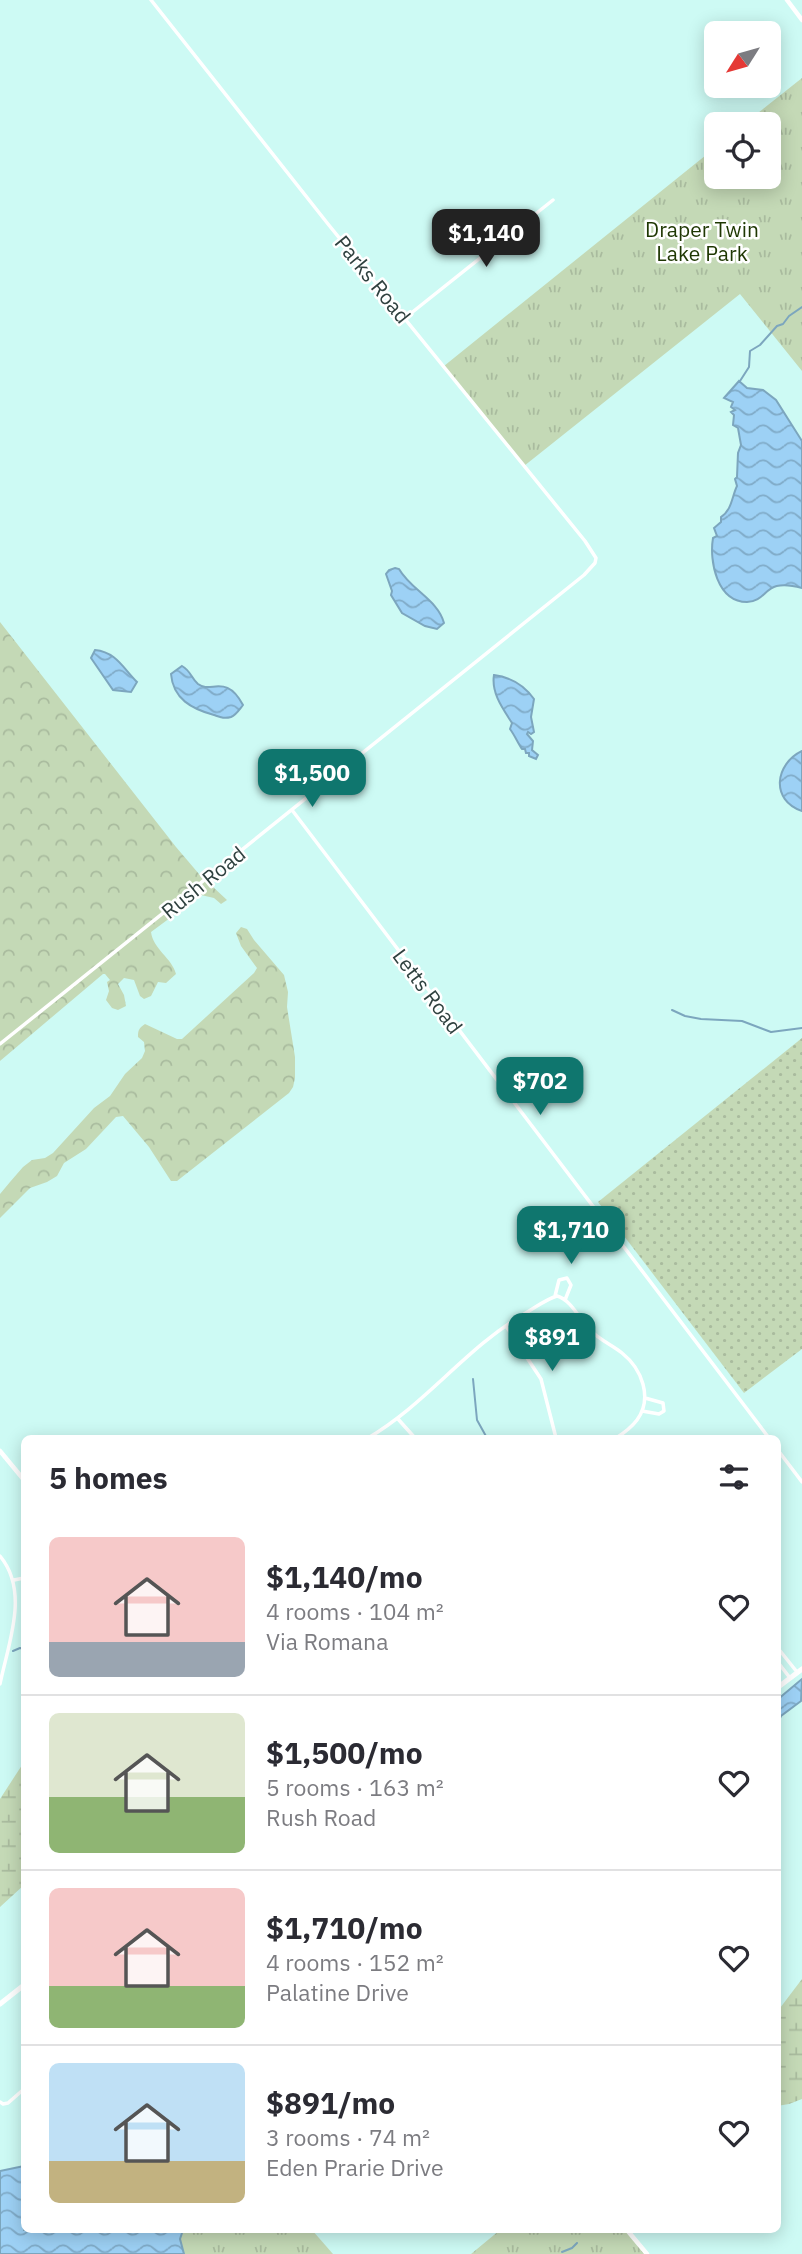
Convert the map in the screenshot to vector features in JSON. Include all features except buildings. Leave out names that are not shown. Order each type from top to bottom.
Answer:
[{"type":"main road","points":[[781,1685],[800,1671]]},
{"type":"main road","points":[[0,2003],[21,1987]]},
{"type":"street","name":"Parks Road","points":[[151,0],[596,558]]},
{"type":"street","points":[[787,0],[802,20]]},
{"type":"street","points":[[405,318],[553,200]]},
{"type":"street","name":"Rush Road","points":[[0,1044],[584,575],[596,558]]},
{"type":"street","name":"Letts Road","points":[[292,810],[767,1435]]},
{"type":"street","points":[[372,1435],[398,1418],[467,1355],[506,1326],[555,1296],[559,1280],[567,1278],[571,1285],[565,1300]]},
{"type":"street","points":[[555,1296],[565,1300],[592,1332],[620,1351],[632,1363],[643,1381],[645,1398],[642,1411],[632,1426],[620,1435]]},
{"type":"street","points":[[506,1326],[541,1379],[555,1435]]},
{"type":"street","points":[[642,1411],[659,1414],[664,1411],[663,1403],[645,1398]]},
{"type":"street","points":[[398,1418],[412,1435]]},
{"type":"street","points":[[0,1451],[21,1476]]},
{"type":"street","points":[[781,1454],[802,1482]]},
{"type":"street","points":[[0,1556],[14,1580],[15,1609],[0,1684]]},
{"type":"street","points":[[14,1580],[21,1579]]},
{"type":"street","points":[[781,1651],[800,1671]]},
{"type":"street","points":[[781,1666],[790,1678]]},
{"type":"street","points":[[0,2102],[8,2102],[21,2091]]},
{"type":"street","points":[[630,2233],[647,2254]]},
{"type":"green space","name":"Draper Twin Lake Park","points":[[802,78],[802,371],[740,294],[524,466],[444,366],[704,157],[704,189],[781,189],[781,112],[759,112],[777,98],[781,98],[781,95]]},
{"type":"green space","points":[[0,622],[176,847],[199,874],[227,900],[221,904],[214,898],[201,895],[151,932],[152,938],[176,974],[166,983],[158,982],[151,996],[144,999],[140,996],[134,980],[124,978],[118,984],[126,1006],[118,1010],[112,1008],[106,1000],[109,991],[107,982],[110,980],[103,974],[0,1061]]},
{"type":"green space","points":[[241,927],[247,929],[284,975],[295,1057],[295,1078],[289,1093],[177,1181],[171,1181],[149,1147],[123,1116],[116,1117],[86,1149],[64,1163],[57,1176],[30,1188],[0,1218],[0,1194],[23,1167],[32,1160],[45,1158],[53,1153],[94,1108],[110,1096],[125,1074],[142,1058],[145,1051],[144,1042],[138,1037],[141,1027],[145,1024],[182,1039],[254,973],[257,968],[241,946],[236,933]]},
{"type":"green space","points":[[802,1038],[802,1349],[744,1393],[598,1202]]},
{"type":"green space","points":[[21,1767],[21,1888],[0,1907],[0,1799]]},
{"type":"green space","points":[[802,1979],[802,2099],[781,2105],[781,2007]]},
{"type":"green space","points":[[124,2233],[315,2233],[333,2254],[100,2254]]},
{"type":"green space","points":[[496,2233],[628,2233],[645,2254],[471,2254]]},
{"type":"water","points":[[739,381],[747,388],[763,390],[776,400],[802,441],[802,588],[780,585],[768,590],[760,598],[747,602],[728,595],[722,588],[712,558],[713,538],[717,536],[714,528],[730,507],[737,486],[735,479],[741,445],[738,428],[733,425],[733,402],[724,398]]},
{"type":"water","points":[[395,568],[399,569],[441,615],[444,623],[437,629],[425,626],[402,613],[391,595],[386,574]]},
{"type":"water","points":[[95,650],[114,657],[137,682],[131,692],[113,690],[91,658]]},
{"type":"water","points":[[182,666],[198,684],[225,687],[237,695],[243,705],[234,715],[226,718],[191,706],[175,690],[173,683],[171,674]]},
{"type":"water","points":[[494,675],[516,682],[534,699],[531,717],[534,732],[527,734],[533,741],[532,750],[538,755],[536,759],[522,749],[510,729],[512,723],[496,694]]},
{"type":"water","points":[[802,751],[802,811],[785,799],[780,782],[786,764]]},
{"type":"water","points":[[802,1679],[801,1701],[781,1716],[781,1697]]},
{"type":"water","points":[[21,2167],[21,2233],[182,2233],[180,2239],[184,2254],[0,2254],[0,2171]]},
{"type":"waterway","points":[[740,381],[749,367],[750,351],[802,307]]},
{"type":"waterway","points":[[672,1010],[701,1019],[742,1021],[771,1032],[802,1028]]},
{"type":"waterway","points":[[473,1379],[477,1420],[485,1435]]},
{"type":"waterway","points":[[13,1651],[21,1648]]},
{"type":"waterway","points":[[562,2252],[577,2243]]}]
